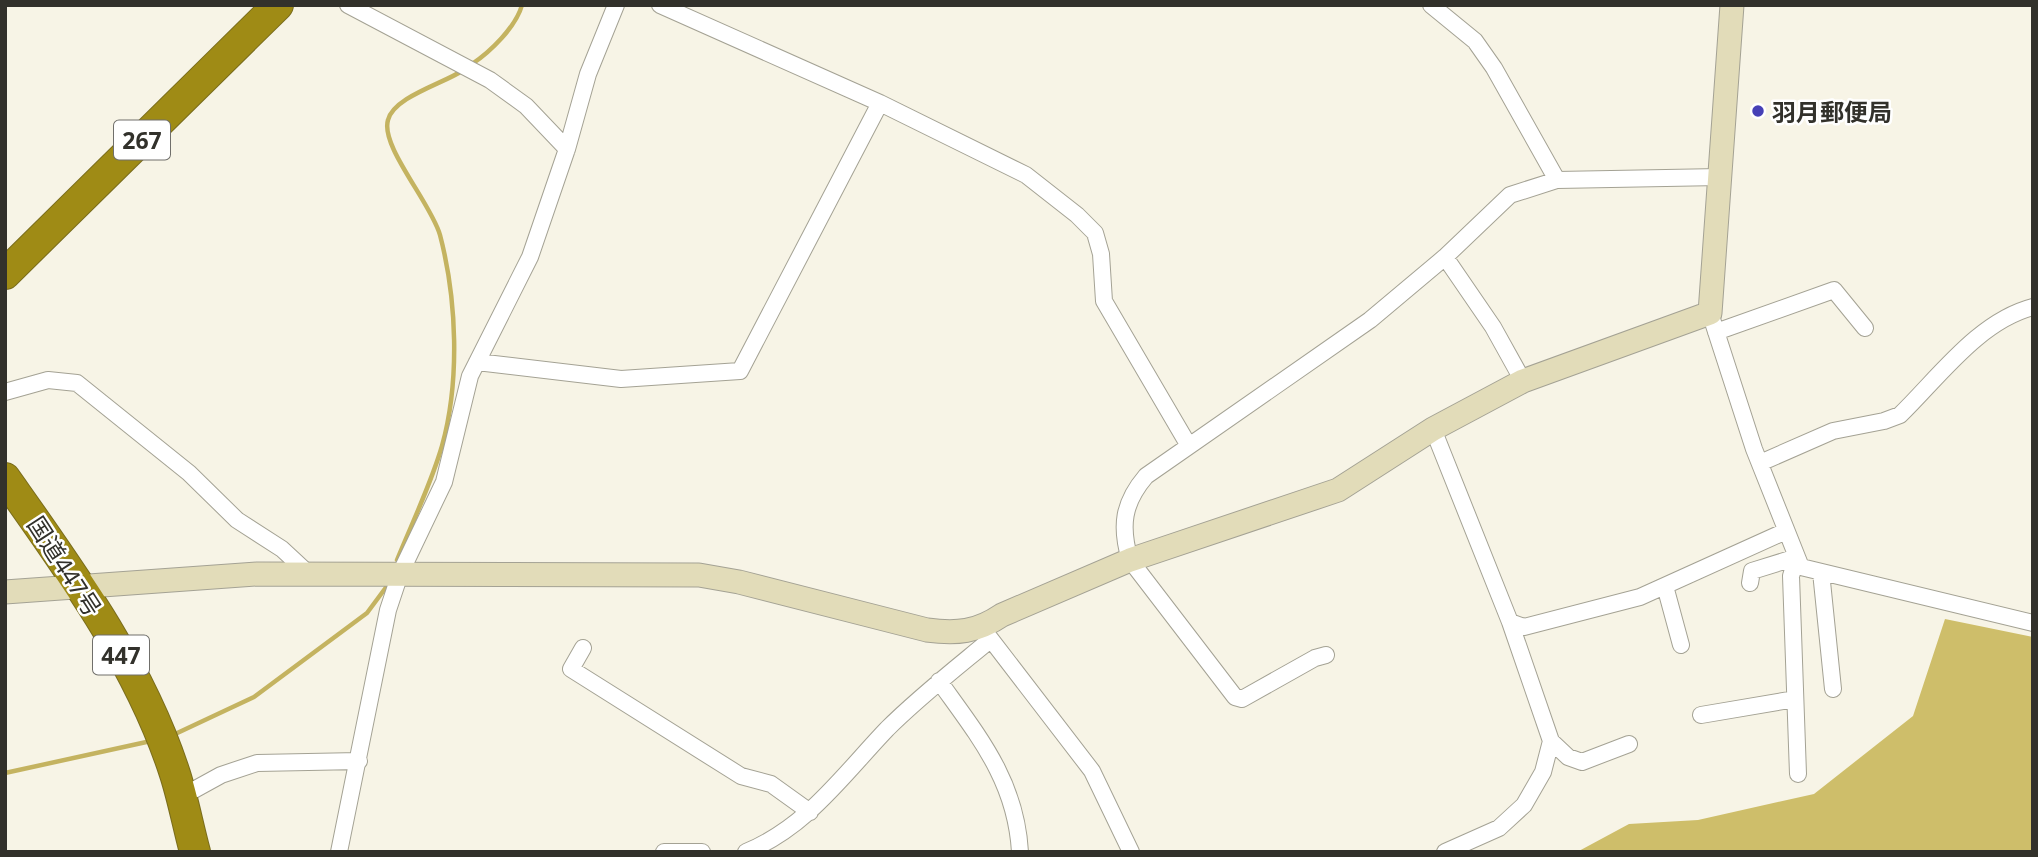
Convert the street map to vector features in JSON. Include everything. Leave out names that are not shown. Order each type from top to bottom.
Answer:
[{"type":"highway","name":"267","points":[[5,274],[278,5]]},
{"type":"highway","name":"国道447号","points":[[5,478],[81,586],[152,715],[181,797],[195,852]]},
{"type":"street","points":[[348,5],[477,73],[526,106],[567,149]]},
{"type":"street","points":[[339,852],[388,610],[400,574],[443,482],[470,376],[530,257],[567,149],[588,74],[616,5]]},
{"type":"street","points":[[660,5],[880,103],[1026,175],[1077,215],[1095,233],[1101,254],[1104,301],[1189,446]]},
{"type":"street","points":[[1431,5],[1475,41],[1494,68],[1557,180]]},
{"type":"street","points":[[1732,5],[1713,322],[1760,463],[1801,567],[2033,623]]},
{"type":"street","points":[[477,362],[621,379],[740,371],[880,103]]},
{"type":"street","points":[[1326,655],[1315,658],[1242,699],[1235,697],[1130,560],[1123,534],[1125,508],[1146,476],[1370,320],[1445,257],[1510,195],[1557,180],[1720,177]]},
{"type":"street","points":[[1445,257],[1493,327],[1522,381]]},
{"type":"street","points":[[746,852],[776,839],[810,812],[889,727],[987,634],[1002,615],[1130,560],[1338,490],[1433,429],[1522,381],[1713,322],[1834,290],[1865,328]]},
{"type":"street","points":[[1760,463],[1833,431],[1884,421],[1900,415],[1978,338],[2011,313],[2033,307]]},
{"type":"street","points":[[5,392],[48,380],[77,383],[189,473],[237,520],[282,549],[310,575]]},
{"type":"street","points":[[1433,429],[1510,622],[1551,741],[1568,757],[1582,762],[1629,744]]},
{"type":"street","points":[[1510,622],[1524,627],[1640,597],[1786,531]]},
{"type":"street","points":[[1750,583],[1752,572],[1797,557]]},
{"type":"street","points":[[1797,557],[1791,576],[1798,774]]},
{"type":"street","points":[[1821,572],[1833,689]]},
{"type":"street","points":[[5,592],[257,574],[699,575],[927,630],[987,634]]},
{"type":"street","points":[[1665,586],[1681,645]]},
{"type":"street","points":[[987,634],[1092,771],[1131,852]]},
{"type":"street","points":[[583,648],[571,669],[741,776],[771,784],[810,812]]},
{"type":"street","points":[[939,681],[972,726],[1010,792],[1018,821],[1020,852]]},
{"type":"street","points":[[1701,715],[1795,699]]},
{"type":"street","points":[[1445,852],[1499,828],[1524,805],[1544,772],[1551,741]]},
{"type":"street","points":[[181,797],[221,775],[257,763],[359,761]]},
{"type":"street","points":[[664,852],[702,852]]},
{"type":"shaded area","points":[[1945,619],[2033,637],[2033,852],[1577,852],[1629,824],[1698,820],[1814,794],[1913,716]]},
{"type":"waterway","points":[[472,64],[502,38],[522,5]]},
{"type":"waterway","points":[[397,560],[442,446],[452,395],[454,340],[450,286],[440,235],[391,144],[388,120],[399,104],[462,71]]},
{"type":"waterway","points":[[173,735],[254,697],[367,613],[387,586]]},
{"type":"waterway","points":[[5,773],[151,741]]},
{"type":"place","name":"羽月郵便局","points":[[1758,111]]}]
